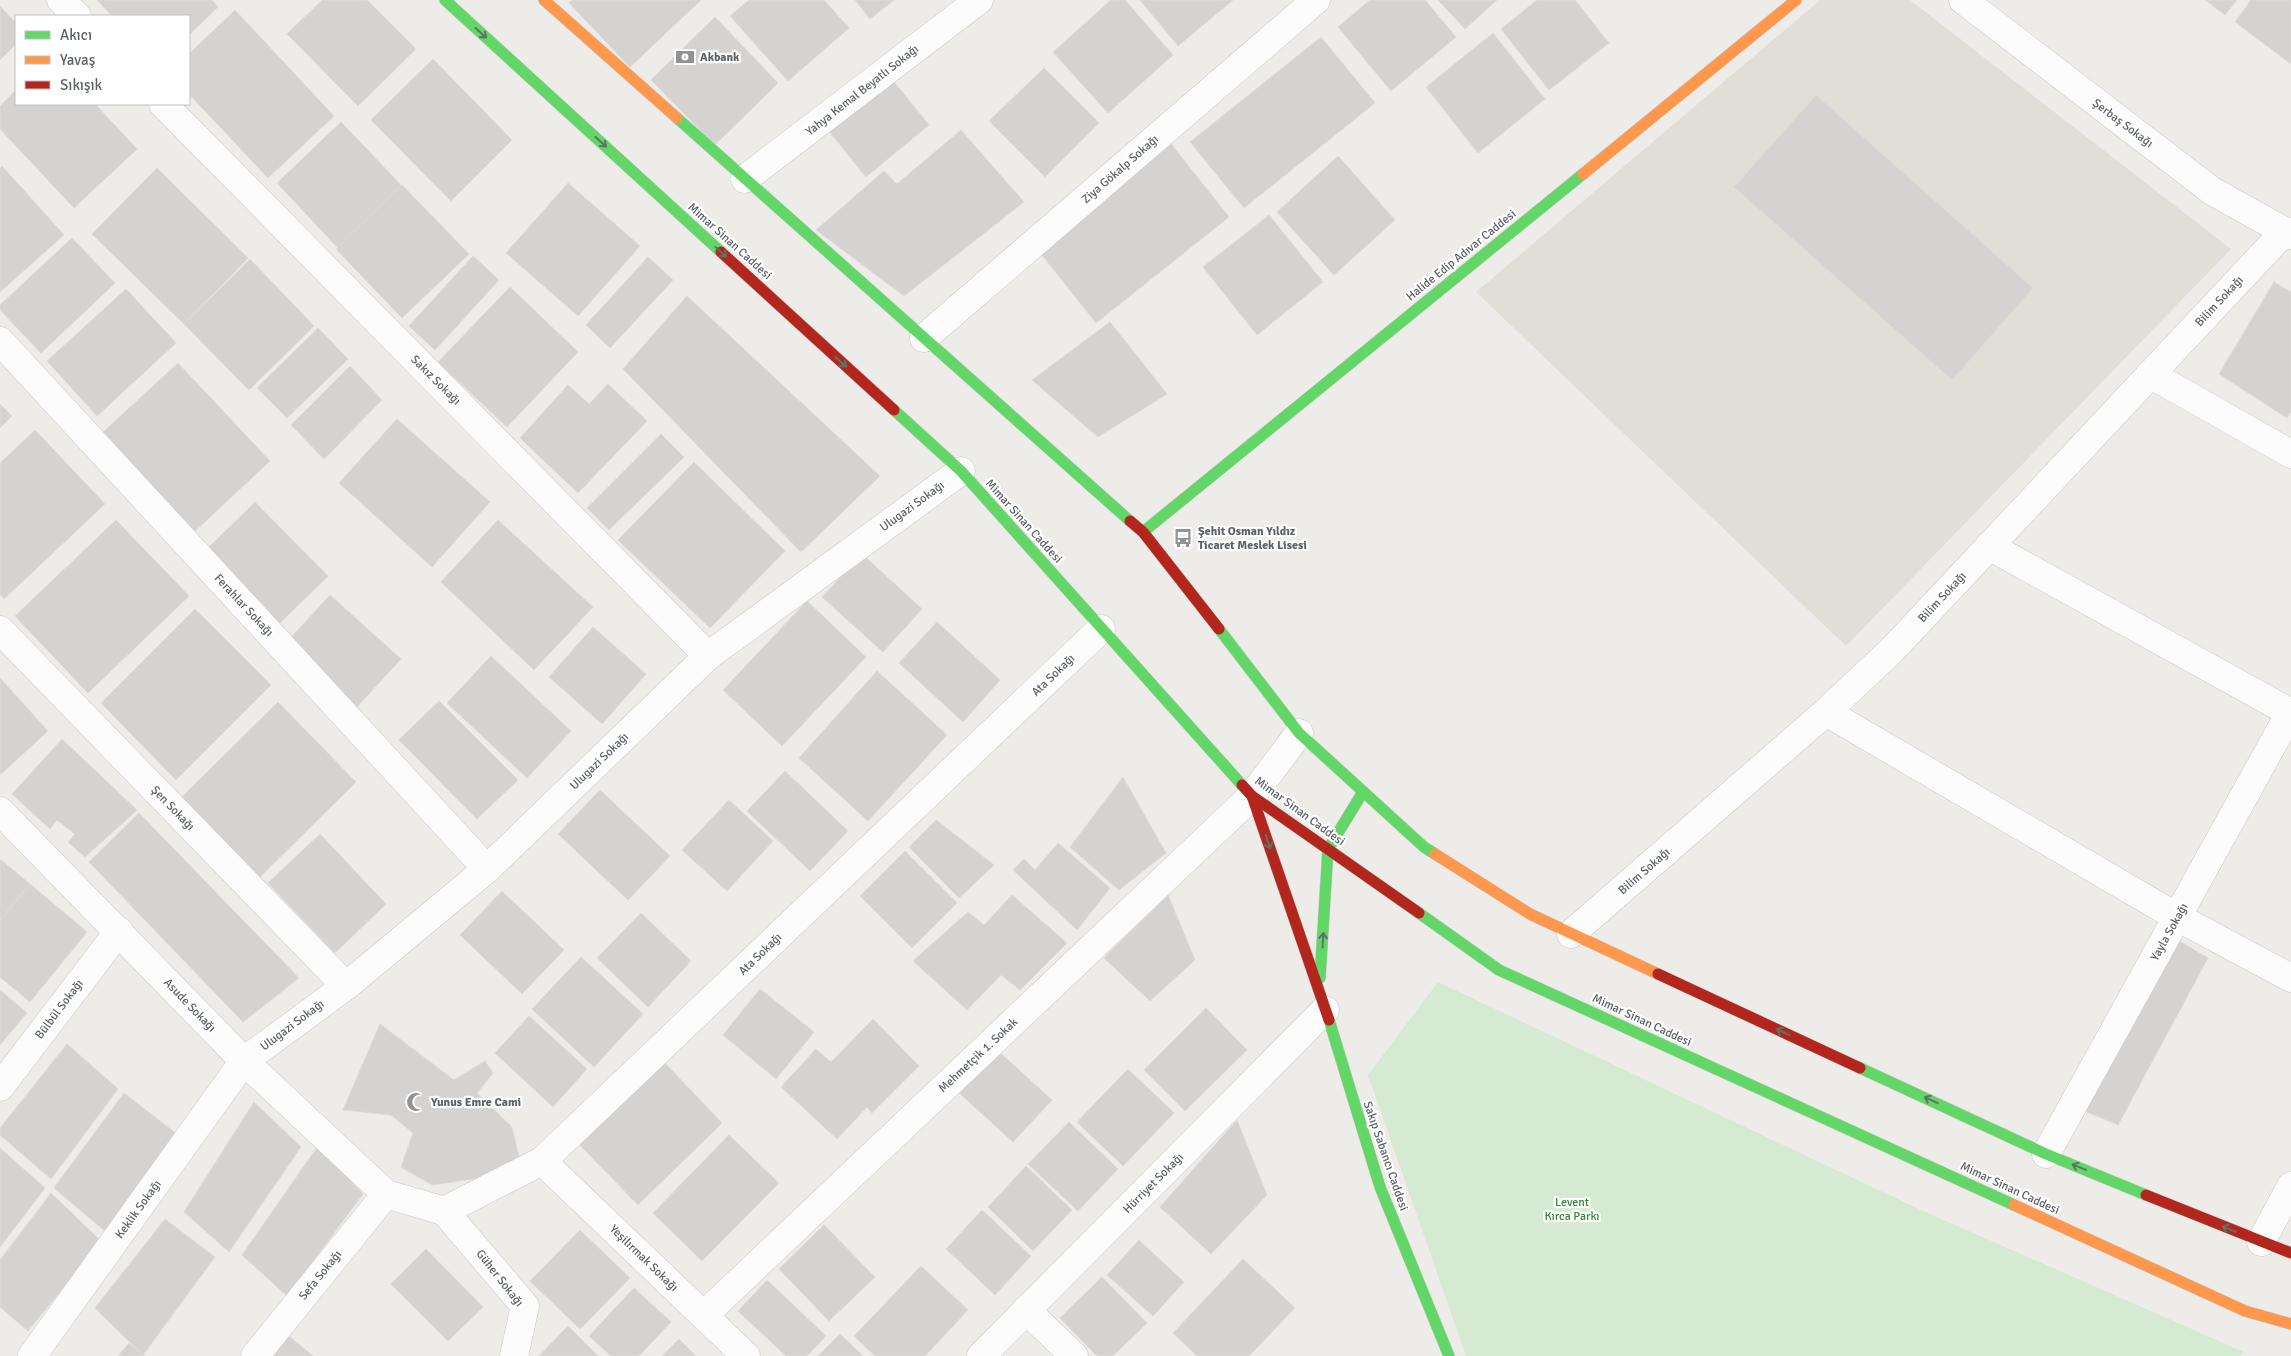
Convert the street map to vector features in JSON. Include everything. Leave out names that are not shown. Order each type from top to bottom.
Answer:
[{"type":"main road","name":"Mimar Sinan Caddesi","points":[[445,0],[961,471],[1252,796],[1499,970],[2245,1311],[2291,1324]]},
{"type":"main road","points":[[544,0],[1143,532],[1299,733],[1424,847],[1530,914],[1572,934],[2046,1154],[2261,1242],[2291,1252]]},
{"type":"main road","name":"Halide Edip Adıvar Caddesi","points":[[1143,532],[1796,0]]},
{"type":"main road","points":[[1322,999],[1328,848],[1363,792]]},
{"type":"main road","name":"Sakıp Sabancı Caddesi","points":[[1252,796],[1322,999],[1380,1187],[1449,1356]]},
{"type":"street","points":[[61,0],[76,15]]},
{"type":"street","name":"Yahya Kemal Beyatlı Sokağı","points":[[745,180],[979,0]]},
{"type":"street","name":"Ziya Gökalp Sokağı","points":[[924,338],[1316,0]]},
{"type":"street","name":"Şerbaş Sokağı","points":[[1963,0],[2212,191],[2288,233]]},
{"type":"street","name":"Sakız Sokağı","points":[[164,105],[708,656]]},
{"type":"street","name":"Bilim Sokağı","points":[[1572,934],[1826,712],[1892,650],[2150,374],[2288,233]]},
{"type":"street","name":"Ferahlar Sokağı","points":[[0,341],[487,869]]},
{"type":"street","points":[[2150,374],[2291,454]]},
{"type":"street","name":"Ulugazi Sokağı","points":[[244,1061],[346,986],[487,869],[708,656],[961,471]]},
{"type":"street","points":[[1989,546],[2291,712]]},
{"type":"street","name":"Ata Sokağı","points":[[444,1211],[542,1161],[1101,629]]},
{"type":"street","name":"Şen Sokağı","points":[[0,630],[346,986]]},
{"type":"street","points":[[1826,712],[2177,917],[2291,978]]},
{"type":"street","name":"Yayla Sokağı","points":[[2046,1154],[2291,712]]},
{"type":"street","name":"Mehmetçik 1. Sokak","points":[[704,1315],[1252,796],[1299,733]]},
{"type":"street","name":"Asude Sokağı","points":[[0,811],[244,1061],[386,1194]]},
{"type":"street","name":"Bülbül Sokağı","points":[[0,1087],[119,931]]},
{"type":"street","name":"Hürriyet Sokağı","points":[[981,1356],[1322,999]]},
{"type":"street","name":"Keklik Sokağı","points":[[32,1356],[244,1061]]},
{"type":"street","name":"Yeşilırmak Sokağı","points":[[542,1161],[746,1356]]},
{"type":"street","points":[[2261,1242],[2291,1186]]},
{"type":"street","points":[[386,1194],[444,1211]]},
{"type":"street","name":"Sefa Sokağı","points":[[254,1356],[386,1194]]},
{"type":"street","name":"Güher Sokağı","points":[[444,1211],[525,1306],[514,1356]]},
{"type":"street","points":[[1026,1310],[1074,1356]]},
{"type":"shaded area","points":[[1820,0],[1910,0],[2231,249],[1846,646],[1476,292]]},
{"type":"green space","name":"Levent Kırca Parkı","points":[[1438,982],[1921,1210],[2244,1352],[2240,1356],[1466,1356],[1368,1075]]},
{"type":"building","points":[[97,0],[212,0],[218,7],[190,34],[190,15],[111,15]]},
{"type":"building","points":[[322,0],[367,0],[416,49],[358,106],[287,34]]},
{"type":"building","points":[[572,0],[701,0],[630,67],[569,3]]},
{"type":"building","points":[[749,0],[824,0],[849,28],[788,81],[730,16]]},
{"type":"building","points":[[855,0],[894,0],[870,19]]},
{"type":"building","points":[[1111,0],[1125,0],[1173,55],[1108,113],[1053,52]]},
{"type":"building","points":[[1140,0],[1233,0],[1178,46]]},
{"type":"building","points":[[1370,0],[1425,0],[1456,37],[1391,91],[1338,27]]},
{"type":"building","points":[[1438,0],[1497,0],[1465,29]]},
{"type":"building","points":[[1537,0],[1575,0],[1609,43],[1549,90],[1501,29]]},
{"type":"building","points":[[2205,0],[2237,0],[2225,15]]},
{"type":"building","points":[[2251,0],[2291,0],[2291,64],[2235,22]]},
{"type":"building","points":[[0,6],[15,22],[15,45],[0,60]]},
{"type":"building","points":[[235,10],[334,116],[268,178],[190,95],[190,53]]},
{"type":"building","points":[[715,17],[778,83],[715,145],[651,80]]},
{"type":"building","points":[[1493,33],[1545,99],[1478,153],[1426,87]]},
{"type":"building","points":[[1321,37],[1375,103],[1244,208],[1190,142]]},
{"type":"building","points":[[433,59],[512,140],[451,201],[371,120]]},
{"type":"building","points":[[1044,68],[1099,123],[1045,177],[989,121]]},
{"type":"building","points":[[887,73],[929,125],[866,177],[824,125]]},
{"type":"building","points":[[15,91],[15,105],[96,105],[137,149],[74,208],[0,129],[0,106]]},
{"type":"building","points":[[1816,95],[2033,288],[1952,380],[1734,187]]},
{"type":"building","points":[[341,122],[402,186],[338,248],[277,183]]},
{"type":"building","points":[[961,130],[1024,202],[904,296],[816,230],[884,171],[897,184]]},
{"type":"building","points":[[1171,144],[1229,217],[1096,323],[1038,250]]},
{"type":"building","points":[[1338,156],[1395,220],[1334,275],[1277,212]]},
{"type":"building","points":[[2,166],[64,235],[0,292],[0,168]]},
{"type":"building","points":[[157,168],[248,258],[184,324],[92,234]]},
{"type":"building","points":[[568,183],[640,246],[578,316],[506,253]]},
{"type":"building","points":[[402,185],[469,254],[402,318],[336,249]]},
{"type":"building","points":[[1269,215],[1323,282],[1257,335],[1203,267]]},
{"type":"building","points":[[72,238],[115,283],[41,353],[0,310],[0,305]]},
{"type":"building","points":[[473,256],[499,280],[435,350],[409,326]]},
{"type":"building","points":[[648,257],[673,280],[610,348],[586,325]]},
{"type":"building","points":[[250,259],[314,326],[249,390],[184,324]]},
{"type":"building","points":[[2274,282],[2291,292],[2291,411],[2287,418],[2219,374]]},
{"type":"building","points":[[510,287],[578,352],[507,427],[438,362]]},
{"type":"building","points":[[126,289],[176,343],[97,416],[47,361]]},
{"type":"building","points":[[687,296],[880,476],[801,552],[623,369]]},
{"type":"building","points":[[1110,322],[1167,394],[1098,437],[1032,380]]},
{"type":"building","points":[[318,328],[348,359],[287,418],[257,388]]},
{"type":"building","points":[[178,363],[270,461],[194,532],[101,434]]},
{"type":"building","points":[[350,366],[382,400],[324,459],[291,425]]},
{"type":"building","points":[[608,384],[647,421],[578,493],[520,438],[568,385],[589,404]]},
{"type":"building","points":[[0,404],[12,416],[0,428]]},
{"type":"building","points":[[397,419],[490,502],[432,567],[339,483]]},
{"type":"building","points":[[35,430],[105,504],[4,599],[0,594],[0,463]]},
{"type":"building","points":[[661,434],[684,457],[609,530],[587,508]]},
{"type":"building","points":[[694,462],[785,551],[710,628],[618,540]]},
{"type":"building","points":[[255,502],[328,576],[279,624],[207,549]]},
{"type":"building","points":[[116,520],[189,596],[88,693],[15,616]]},
{"type":"building","points":[[498,520],[593,607],[534,670],[441,582]]},
{"type":"building","points":[[862,554],[922,609],[883,652],[822,597]]},
{"type":"building","points":[[330,595],[401,659],[355,709],[285,644]]},
{"type":"building","points":[[807,601],[866,657],[782,746],[723,690]]},
{"type":"building","points":[[195,609],[271,685],[176,780],[101,703]]},
{"type":"building","points":[[937,622],[1000,680],[963,722],[899,663]]},
{"type":"building","points":[[593,627],[646,674],[602,724],[549,677]]},
{"type":"building","points":[[491,656],[571,731],[527,778],[447,703]]},
{"type":"building","points":[[877,671],[947,735],[868,821],[799,758]]},
{"type":"building","points":[[0,678],[48,731],[1,774],[0,773]]},
{"type":"building","points":[[439,701],[518,780],[477,819],[399,740]]},
{"type":"building","points":[[278,702],[356,782],[260,877],[182,797]]},
{"type":"building","points":[[62,739],[137,810],[85,857],[68,842],[75,834],[57,820],[50,829],[12,794]]},
{"type":"building","points":[[785,771],[848,831],[810,871],[747,811]]},
{"type":"building","points":[[1123,777],[1166,853],[1119,890],[1070,847]]},
{"type":"building","points":[[600,790],[670,856],[628,900],[558,834]]},
{"type":"building","points":[[729,800],[773,841],[727,891],[682,850]]},
{"type":"building","points":[[139,813],[299,978],[243,1022],[89,862]]},
{"type":"building","points":[[936,820],[994,865],[959,898],[909,847]]},
{"type":"building","points":[[320,834],[386,904],[335,953],[268,883]]},
{"type":"building","points":[[1058,843],[1110,888],[1077,930],[1013,870],[1024,859],[1035,870]]},
{"type":"building","points":[[905,851],[957,903],[912,948],[860,896]]},
{"type":"building","points":[[0,859],[30,884],[0,920]]},
{"type":"building","points":[[30,884],[87,932],[30,1002],[0,977],[0,920]]},
{"type":"building","points":[[502,891],[564,950],[522,994],[460,935]]},
{"type":"building","points":[[1012,895],[1067,943],[1020,990],[1001,975],[967,1010],[913,961],[968,912],[984,925]]},
{"type":"building","points":[[1168,895],[1195,960],[1150,1001],[1104,958]]},
{"type":"building","points":[[641,913],[691,961],[648,1007],[597,958]]},
{"type":"building","points":[[2167,934],[2208,958],[2118,1125],[2073,1106]]},
{"type":"building","points":[[581,957],[643,1014],[594,1067],[532,1009]]},
{"type":"building","points":[[760,989],[814,1032],[776,1079],[723,1035]]},
{"type":"building","points":[[0,990],[27,1013],[0,1045]]},
{"type":"building","points":[[1206,1008],[1247,1050],[1185,1111],[1144,1070]]},
{"type":"building","points":[[529,1016],[587,1069],[553,1107],[495,1053]]},
{"type":"building","points":[[873,1019],[919,1066],[872,1113],[867,1107],[837,1139],[781,1087],[816,1049],[831,1062]]},
{"type":"building","name":"Yunus Emre Cami","points":[[380,1024],[454,1080],[485,1061],[493,1073],[477,1093],[512,1127],[519,1157],[480,1178],[432,1185],[401,1167],[413,1133],[391,1115],[343,1110]]},
{"type":"building","points":[[67,1044],[118,1089],[51,1179],[0,1135],[0,1128]]},
{"type":"building","points":[[997,1050],[1052,1100],[1013,1142],[958,1092]]},
{"type":"building","points":[[662,1060],[722,1123],[638,1205],[578,1143]]},
{"type":"building","points":[[1128,1069],[1174,1113],[1123,1166],[1077,1122]]},
{"type":"building","points":[[124,1093],[178,1135],[105,1231],[54,1188]]},
{"type":"building","points":[[254,1102],[301,1147],[229,1252],[184,1212]]},
{"type":"building","points":[[1237,1120],[1267,1195],[1211,1254],[1160,1207]]},
{"type":"building","points":[[1069,1122],[1118,1169],[1078,1211],[1028,1164]]},
{"type":"building","points":[[729,1135],[779,1183],[702,1261],[653,1213]]},
{"type":"building","points":[[318,1146],[363,1194],[287,1296],[242,1255]]},
{"type":"building","points":[[0,1148],[45,1188],[0,1247]]},
{"type":"building","points":[[1026,1166],[1072,1210],[1033,1251],[988,1207]]},
{"type":"building","points":[[51,1193],[101,1241],[28,1331],[0,1307],[0,1260]]},
{"type":"building","points":[[982,1210],[1031,1256],[995,1295],[946,1249]]},
{"type":"building","points":[[165,1219],[215,1257],[143,1355],[95,1308]]},
{"type":"building","points":[[824,1225],[875,1277],[829,1321],[779,1269]]},
{"type":"building","points":[[580,1230],[630,1278],[580,1329],[530,1281]]},
{"type":"building","points":[[1139,1240],[1184,1282],[1153,1316],[1107,1275]]},
{"type":"building","points":[[426,1249],[483,1307],[448,1341],[391,1284]]},
{"type":"building","points":[[1243,1259],[1295,1308],[1249,1356],[1197,1356],[1173,1333]]},
{"type":"building","points":[[921,1266],[968,1310],[925,1356],[875,1356],[854,1336]]},
{"type":"building","points":[[1102,1277],[1147,1323],[1113,1356],[1097,1356],[1060,1318]]},
{"type":"building","points":[[767,1280],[826,1336],[807,1356],[786,1356],[738,1311]]},
{"type":"building","points":[[634,1288],[671,1322],[639,1356],[611,1356],[589,1336]]},
{"type":"building","points":[[568,1326],[598,1356],[539,1356]]},
{"type":"building","points":[[840,1334],[863,1356],[818,1356]]},
{"type":"building","points":[[289,1336],[313,1356],[272,1356]]},
{"type":"building","points":[[679,1339],[696,1356],[662,1356]]},
{"type":"building","points":[[129,1343],[143,1355],[144,1356],[118,1356]]},
{"type":"traffic: fast","points":[[445,0],[721,252]]},
{"type":"traffic: fast","points":[[677,118],[1130,521]]},
{"type":"traffic: fast","points":[[1143,532],[1583,174]]},
{"type":"traffic: fast","points":[[894,410],[961,471],[1242,785]]},
{"type":"traffic: fast","points":[[1219,629],[1299,733],[1424,847],[1435,854]]},
{"type":"traffic: fast","points":[[1320,978],[1328,849],[1363,792]]},
{"type":"traffic: fast","points":[[1419,913],[1499,970],[2014,1205]]},
{"type":"traffic: fast","points":[[1329,1020],[1380,1187],[1449,1356]]},
{"type":"traffic: fast","points":[[1860,1068],[2046,1154],[2146,1195]]},
{"type":"traffic: slow","points":[[544,0],[677,118]]},
{"type":"traffic: slow","points":[[1583,174],[1796,0]]},
{"type":"traffic: slow","points":[[1435,854],[1530,914],[1658,974]]},
{"type":"traffic: slow","points":[[2014,1205],[2245,1311],[2291,1324]]},
{"type":"traffic: jam","points":[[721,252],[894,410]]},
{"type":"traffic: jam","points":[[1130,521],[1143,532],[1219,629]]},
{"type":"traffic: jam","points":[[1242,785],[1252,796],[1419,913]]},
{"type":"traffic: jam","points":[[1252,796],[1329,1020]]},
{"type":"traffic: jam","points":[[1658,974],[1860,1068]]},
{"type":"traffic: jam","points":[[2146,1195],[2291,1253]]},
{"type":"place","name":"Akbank","points":[[685,57]]},
{"type":"place","name":"Şehit Osman Yıldız Ticaret Meslek Lisesi","points":[[1183,538]]},
{"type":"place","name":"Yunus Emre Cami","points":[[416,1102]]}]
